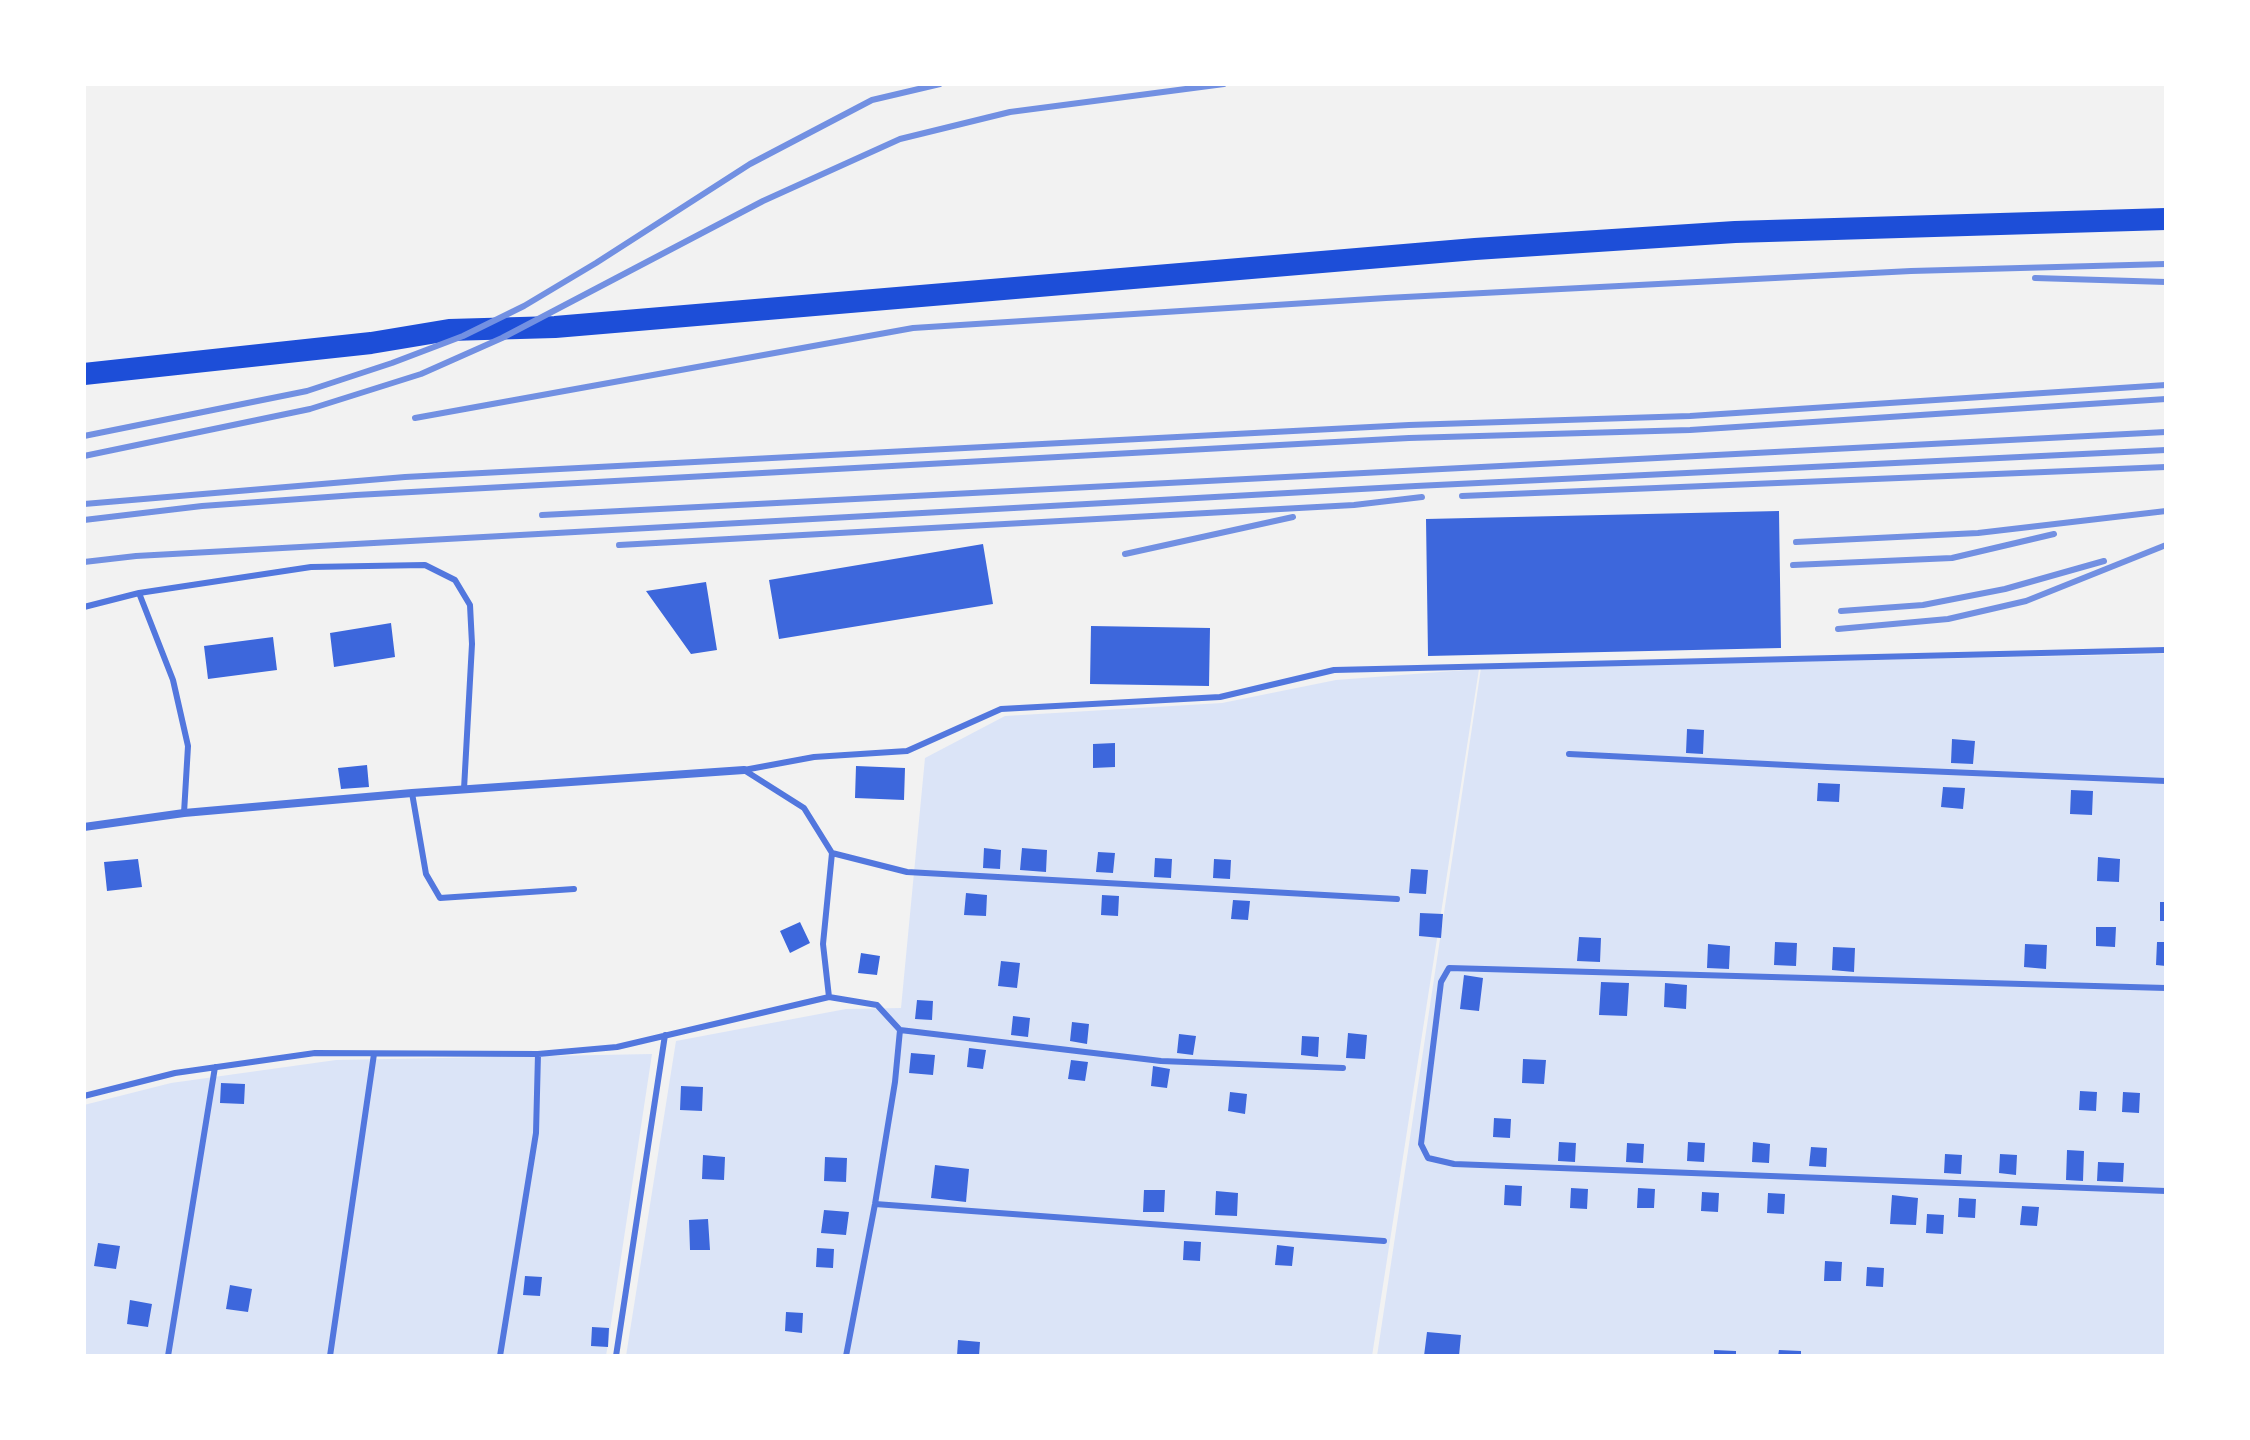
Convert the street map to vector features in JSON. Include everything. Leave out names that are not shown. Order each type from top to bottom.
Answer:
[{"type":"highway","points":[[84,374],[371,343],[449,330],[555,327],[1475,249],[1735,232],[2166,219]]},
{"type":"street","points":[[84,827],[184,813],[412,793],[744,770]]},
{"type":"lane","points":[[84,607],[139,593],[311,567],[425,565],[455,580],[470,605],[472,644],[464,789]]},
{"type":"lane","points":[[139,593],[173,680],[188,746],[184,813]]},
{"type":"lane","points":[[744,770],[814,757],[907,751],[1001,709],[1220,697],[1334,670],[2166,650]]},
{"type":"lane","points":[[1569,754],[2166,781]]},
{"type":"lane","points":[[744,770],[804,808],[832,853],[823,944],[829,997]]},
{"type":"lane","points":[[412,793],[426,874],[440,898],[574,889]]},
{"type":"lane","points":[[832,853],[907,872],[1397,899]]},
{"type":"lane","points":[[2166,988],[1449,968],[1441,982],[1421,1144],[1428,1158],[1454,1164],[2166,1191]]},
{"type":"lane","points":[[84,1096],[175,1073],[315,1053],[538,1054],[617,1047],[829,997],[877,1005],[900,1030],[1161,1061],[1343,1068]]},
{"type":"lane","points":[[846,1356],[875,1204],[895,1082],[900,1030]]},
{"type":"lane","points":[[616,1356],[665,1035]]},
{"type":"lane","points":[[330,1356],[374,1054]]},
{"type":"lane","points":[[500,1356],[536,1133],[538,1054]]},
{"type":"lane","points":[[168,1356],[215,1067]]},
{"type":"lane","points":[[875,1204],[1384,1241]]},
{"type":"shaded area","points":[[2166,654],[2166,1356],[1377,1356],[1481,668]]},
{"type":"shaded area","points":[[1479,669],[1372,1356],[626,1356],[676,1041],[846,1009],[901,1008],[925,758],[1005,716],[1222,703],[1336,680]]},
{"type":"shaded area","points":[[652,1054],[606,1356],[84,1356],[84,1105],[171,1083],[336,1060]]},
{"type":"building","points":[[1779,511],[1781,648],[1428,656],[1426,519]]},
{"type":"building","points":[[983,544],[993,604],[779,639],[769,580]]},
{"type":"building","points":[[706,582],[717,650],[691,654],[646,591]]},
{"type":"building","points":[[391,623],[395,657],[334,667],[330,633]]},
{"type":"building","points":[[1091,626],[1210,628],[1209,686],[1090,684]]},
{"type":"building","points":[[273,637],[277,670],[208,679],[204,646]]},
{"type":"building","points":[[1687,729],[1704,730],[1703,754],[1686,753]]},
{"type":"building","points":[[1952,739],[1975,741],[1973,764],[1951,763]]},
{"type":"building","points":[[1115,743],[1115,767],[1093,768],[1093,744]]},
{"type":"building","points":[[367,765],[369,787],[341,789],[338,768]]},
{"type":"building","points":[[856,766],[905,768],[904,800],[855,798]]},
{"type":"building","points":[[1818,783],[1840,784],[1839,802],[1817,801]]},
{"type":"building","points":[[1943,787],[1965,788],[1963,809],[1941,807]]},
{"type":"building","points":[[2071,790],[2093,791],[2092,815],[2070,814]]},
{"type":"building","points":[[984,848],[1001,850],[1000,869],[983,868]]},
{"type":"building","points":[[1022,848],[1047,850],[1046,872],[1020,870]]},
{"type":"building","points":[[1098,852],[1115,853],[1113,873],[1096,872]]},
{"type":"building","points":[[2098,857],[2120,859],[2119,882],[2097,881]]},
{"type":"building","points":[[1155,858],[1172,859],[1171,878],[1154,877]]},
{"type":"building","points":[[138,859],[142,887],[107,891],[104,862]]},
{"type":"building","points":[[1214,859],[1231,860],[1230,879],[1213,878]]},
{"type":"building","points":[[1411,869],[1428,870],[1426,894],[1409,893]]},
{"type":"building","points":[[966,893],[987,895],[986,916],[964,915]]},
{"type":"building","points":[[1102,895],[1119,896],[1118,916],[1101,915]]},
{"type":"building","points":[[1233,900],[1250,901],[1248,920],[1231,919]]},
{"type":"building","points":[[2160,902],[2166,902],[2166,921],[2160,921]]},
{"type":"building","points":[[1420,913],[1443,914],[1441,938],[1419,936]]},
{"type":"building","points":[[800,922],[810,943],[790,953],[780,931]]},
{"type":"building","points":[[2096,927],[2116,927],[2115,947],[2096,946]]},
{"type":"building","points":[[1579,937],[1601,938],[1600,962],[1577,961]]},
{"type":"building","points":[[1775,942],[1797,943],[1796,966],[1774,965]]},
{"type":"building","points":[[2157,942],[2166,942],[2166,966],[2156,965]]},
{"type":"building","points":[[1708,944],[1730,946],[1729,969],[1707,968]]},
{"type":"building","points":[[2025,944],[2047,945],[2046,969],[2024,967]]},
{"type":"building","points":[[1833,947],[1855,948],[1854,972],[1832,970]]},
{"type":"building","points":[[861,953],[880,956],[877,975],[858,973]]},
{"type":"building","points":[[1001,961],[1020,963],[1017,988],[998,986]]},
{"type":"building","points":[[1464,975],[1483,978],[1479,1011],[1460,1009]]},
{"type":"building","points":[[1601,982],[1629,983],[1627,1016],[1599,1015]]},
{"type":"building","points":[[1665,983],[1687,985],[1686,1009],[1664,1007]]},
{"type":"building","points":[[917,1000],[933,1001],[932,1020],[915,1019]]},
{"type":"building","points":[[1013,1016],[1030,1018],[1028,1037],[1011,1035]]},
{"type":"building","points":[[1072,1022],[1089,1024],[1087,1044],[1070,1041]]},
{"type":"building","points":[[1348,1033],[1367,1035],[1365,1059],[1346,1058]]},
{"type":"building","points":[[1179,1034],[1196,1036],[1193,1055],[1177,1053]]},
{"type":"building","points":[[1302,1036],[1319,1037],[1318,1057],[1301,1055]]},
{"type":"building","points":[[969,1048],[986,1050],[983,1069],[967,1067]]},
{"type":"building","points":[[911,1053],[935,1055],[933,1075],[909,1073]]},
{"type":"building","points":[[1523,1059],[1546,1060],[1544,1084],[1522,1083]]},
{"type":"building","points":[[1071,1060],[1088,1062],[1085,1081],[1068,1079]]},
{"type":"building","points":[[1153,1066],[1170,1069],[1167,1088],[1151,1086]]},
{"type":"building","points":[[221,1083],[245,1084],[244,1104],[220,1103]]},
{"type":"building","points":[[681,1086],[703,1087],[702,1111],[680,1110]]},
{"type":"building","points":[[2080,1091],[2097,1092],[2096,1111],[2079,1110]]},
{"type":"building","points":[[1230,1092],[1247,1094],[1245,1114],[1228,1111]]},
{"type":"building","points":[[2123,1092],[2140,1093],[2139,1113],[2122,1112]]},
{"type":"building","points":[[1494,1118],[1511,1119],[1510,1138],[1493,1137]]},
{"type":"building","points":[[1559,1142],[1576,1143],[1575,1162],[1558,1161]]},
{"type":"building","points":[[1688,1142],[1705,1143],[1704,1162],[1687,1161]]},
{"type":"building","points":[[1753,1142],[1770,1144],[1769,1163],[1752,1162]]},
{"type":"building","points":[[1627,1143],[1644,1144],[1643,1163],[1626,1162]]},
{"type":"building","points":[[1811,1147],[1827,1148],[1826,1167],[1809,1166]]},
{"type":"building","points":[[2067,1150],[2084,1151],[2083,1181],[2066,1180]]},
{"type":"building","points":[[1945,1154],[1962,1155],[1961,1174],[1944,1173]]},
{"type":"building","points":[[2000,1154],[2017,1155],[2016,1175],[1999,1173]]},
{"type":"building","points":[[703,1155],[725,1157],[724,1180],[702,1179]]},
{"type":"building","points":[[825,1157],[847,1158],[846,1182],[824,1181]]},
{"type":"building","points":[[2098,1162],[2124,1163],[2123,1182],[2097,1181]]},
{"type":"building","points":[[935,1165],[969,1169],[966,1202],[931,1198]]},
{"type":"building","points":[[1505,1185],[1522,1186],[1521,1206],[1504,1205]]},
{"type":"building","points":[[1571,1188],[1588,1189],[1587,1209],[1570,1208]]},
{"type":"building","points":[[1638,1188],[1655,1189],[1654,1208],[1637,1208]]},
{"type":"building","points":[[1144,1190],[1165,1190],[1164,1212],[1143,1212]]},
{"type":"building","points":[[1216,1191],[1238,1193],[1237,1216],[1215,1215]]},
{"type":"building","points":[[1702,1192],[1719,1193],[1718,1212],[1701,1211]]},
{"type":"building","points":[[1768,1193],[1785,1194],[1784,1214],[1767,1213]]},
{"type":"building","points":[[1892,1195],[1918,1198],[1916,1225],[1890,1224]]},
{"type":"building","points":[[1959,1198],[1976,1199],[1975,1218],[1958,1217]]},
{"type":"building","points":[[2022,1206],[2039,1207],[2037,1226],[2020,1225]]},
{"type":"building","points":[[824,1210],[849,1212],[846,1235],[821,1233]]},
{"type":"building","points":[[1927,1214],[1944,1215],[1943,1234],[1926,1233]]},
{"type":"building","points":[[708,1219],[710,1250],[690,1250],[689,1220]]},
{"type":"building","points":[[1184,1241],[1201,1242],[1200,1261],[1183,1260]]},
{"type":"building","points":[[98,1243],[120,1246],[116,1269],[94,1266]]},
{"type":"building","points":[[1277,1245],[1294,1247],[1292,1266],[1275,1265]]},
{"type":"building","points":[[817,1248],[834,1249],[833,1268],[816,1267]]},
{"type":"building","points":[[1825,1261],[1842,1262],[1841,1281],[1824,1281]]},
{"type":"building","points":[[1867,1267],[1884,1268],[1883,1287],[1866,1286]]},
{"type":"building","points":[[525,1276],[542,1277],[540,1296],[523,1295]]},
{"type":"building","points":[[230,1285],[252,1289],[248,1312],[226,1309]]},
{"type":"building","points":[[130,1300],[152,1304],[148,1327],[127,1324]]},
{"type":"building","points":[[786,1312],[803,1313],[802,1333],[785,1331]]},
{"type":"building","points":[[592,1327],[609,1328],[608,1347],[591,1346]]},
{"type":"building","points":[[1427,1332],[1461,1335],[1459,1356],[1424,1356]]},
{"type":"building","points":[[958,1340],[980,1342],[979,1356],[957,1356]]},
{"type":"building","points":[[1714,1350],[1736,1351],[1736,1356],[1714,1356]]},
{"type":"building","points":[[1779,1350],[1801,1351],[1801,1356],[1778,1356]]},
{"type":"railway","points":[[84,436],[307,391],[463,336],[524,306],[596,263],[750,164],[872,100],[940,84]]},
{"type":"railway","points":[[84,456],[310,409],[421,374],[502,338],[763,201],[900,139],[1010,112],[1224,84]]},
{"type":"railway","points":[[415,418],[913,328],[1386,298],[1911,271],[2166,264]]},
{"type":"railway","points":[[2035,278],[2166,282]]},
{"type":"railway","points":[[84,504],[405,477],[1409,425],[1690,416],[2166,385]]},
{"type":"railway","points":[[84,520],[202,506],[356,495],[1409,438],[1690,430],[2166,399]]},
{"type":"railway","points":[[542,515],[2166,432]]},
{"type":"railway","points":[[84,562],[136,556],[1416,486],[2166,450]]},
{"type":"railway","points":[[1462,496],[2166,467]]},
{"type":"railway","points":[[619,545],[1354,505],[1422,497]]},
{"type":"railway","points":[[1796,542],[1978,533],[2166,511]]},
{"type":"railway","points":[[1125,554],[1293,517]]},
{"type":"railway","points":[[1793,565],[1952,558],[2054,534]]},
{"type":"railway","points":[[1838,629],[1948,619],[2026,601],[2166,545]]},
{"type":"railway","points":[[1841,611],[1923,605],[2005,589],[2104,561]]}]
